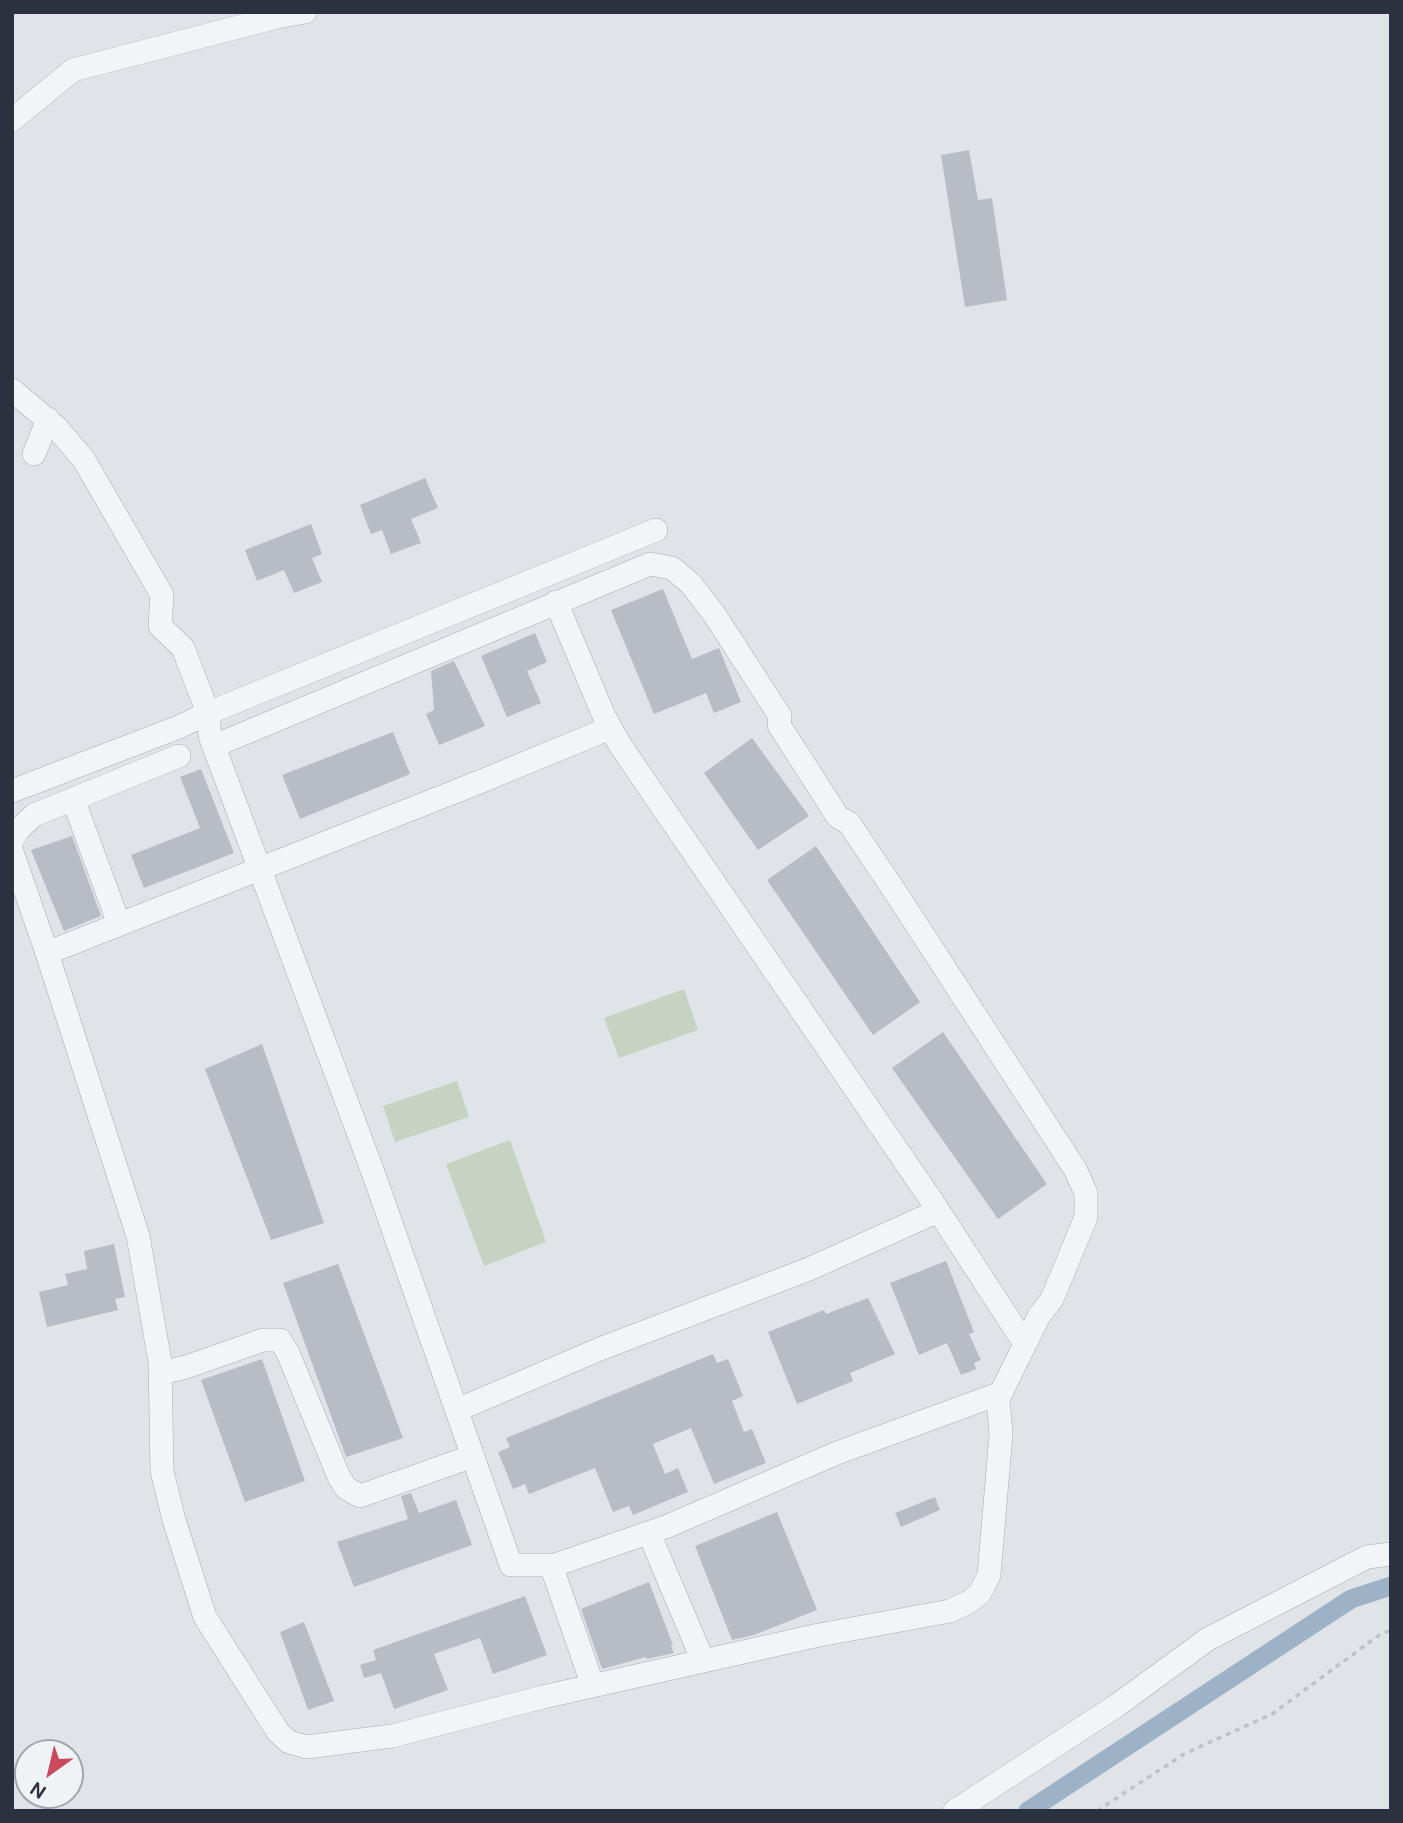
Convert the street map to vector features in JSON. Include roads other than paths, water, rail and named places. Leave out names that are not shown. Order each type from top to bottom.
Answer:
[{"type":"street","points":[[12,120],[73,70],[277,16],[305,12]]},
{"type":"street","points":[[12,390],[48,419],[84,460],[162,595],[160,626],[183,648],[208,713],[210,736],[374,1175],[511,1564],[551,1565],[649,1532],[837,1453],[1001,1393]]},
{"type":"street","points":[[34,454],[48,419]]},
{"type":"street","points":[[12,791],[179,727],[656,530]]},
{"type":"street","points":[[12,852],[138,1236],[160,1373],[162,1471],[174,1520],[205,1618],[278,1732],[289,1742],[307,1747],[392,1736],[702,1661],[819,1635],[950,1611],[980,1593],[989,1574],[1001,1434],[998,1399],[1039,1316],[1052,1299],[1086,1217],[1086,1192],[1075,1169],[887,878],[849,823],[838,817],[779,725],[780,716],[714,614],[691,584],[672,568],[650,564],[214,746]]},
{"type":"street","points":[[556,602],[610,727],[669,819],[938,1211],[1025,1344]]},
{"type":"street","points":[[47,953],[477,783],[610,727]]},
{"type":"street","points":[[12,841],[17,831],[34,815],[179,756]]},
{"type":"street","points":[[73,799],[119,924]]},
{"type":"street","points":[[457,1410],[600,1349],[809,1269],[938,1211]]},
{"type":"street","points":[[160,1373],[186,1367],[262,1340],[280,1340],[288,1353],[338,1477],[346,1488],[360,1496],[473,1456]]},
{"type":"street","points":[[649,1532],[702,1661]]},
{"type":"street","points":[[955,1811],[1116,1706],[1208,1639],[1367,1557],[1391,1554]]},
{"type":"street","points":[[551,1565],[593,1686]]},
{"type":"waterway","points":[[1028,1811],[1351,1599],[1391,1586]]}]
